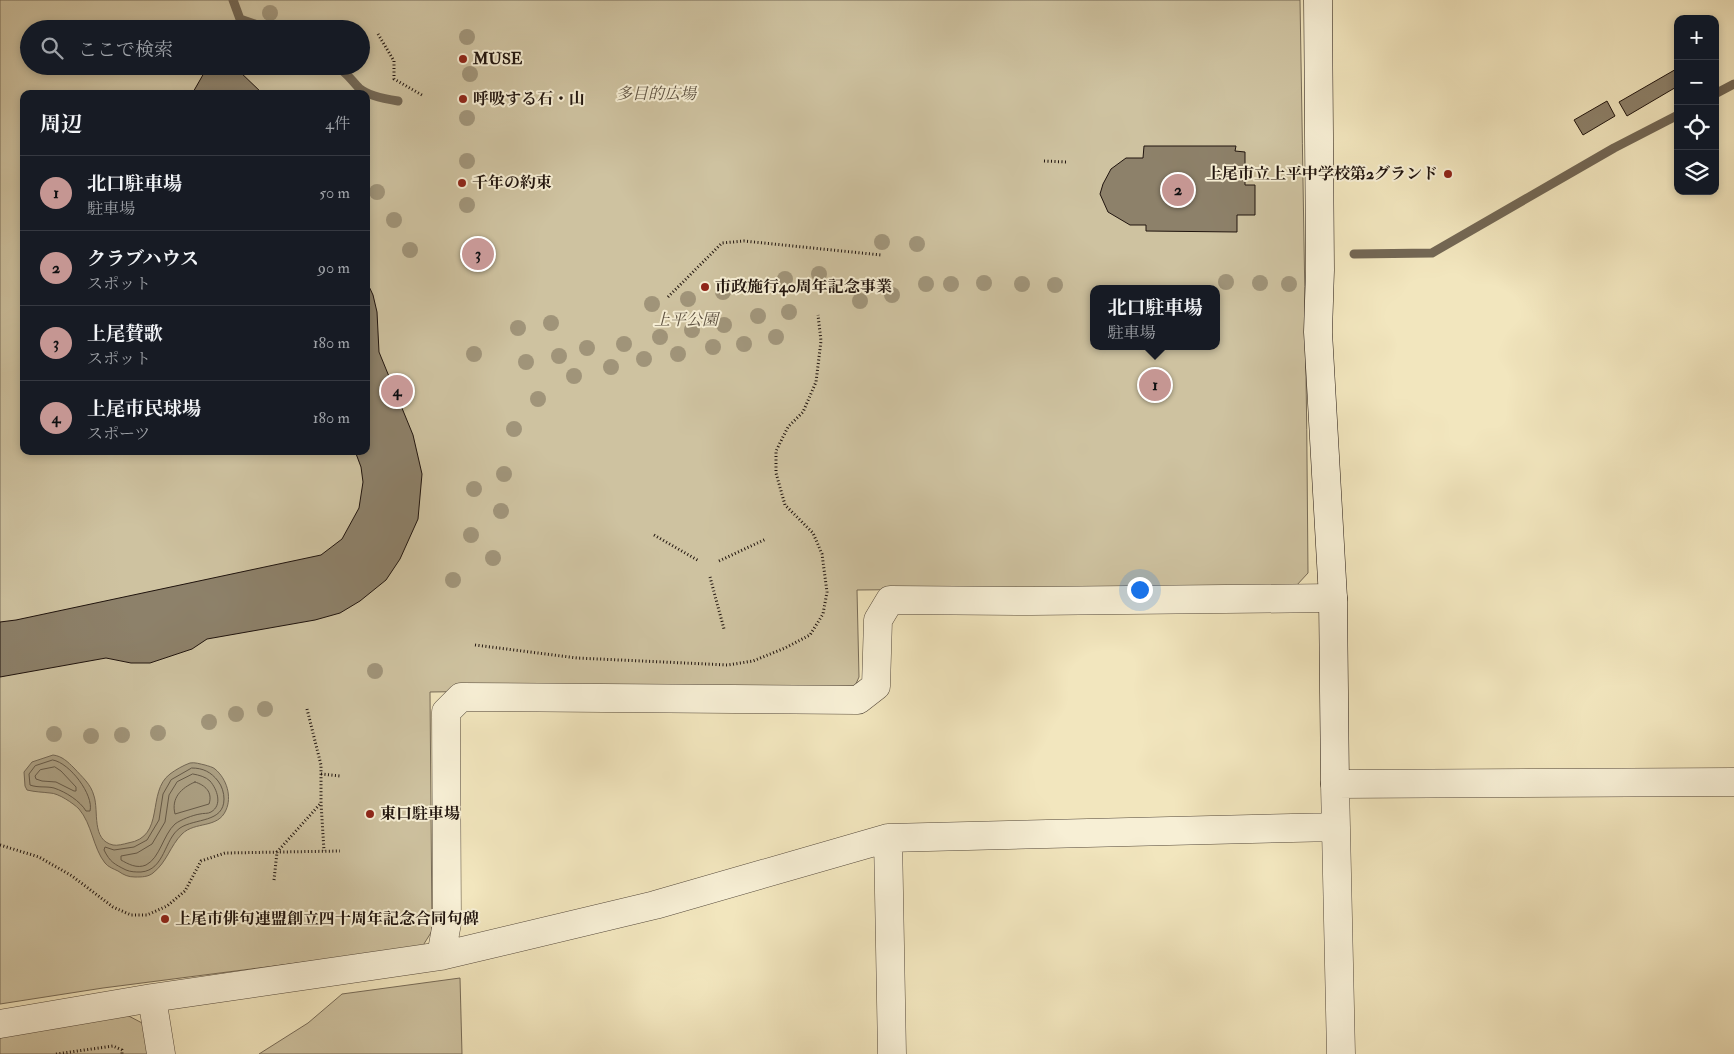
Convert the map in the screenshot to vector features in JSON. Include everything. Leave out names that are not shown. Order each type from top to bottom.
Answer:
[{"type":"street","points":[[1318,0],[1320,270],[1318,332],[1334,598],[1335,784],[1341,1054]]},
{"type":"street","points":[[441,956],[447,923],[446,712],[461,697],[858,700],[876,686],[878,620],[890,600],[1032,601],[1334,598]]},
{"type":"street","points":[[1335,784],[1734,782]]},
{"type":"street","points":[[0,1024],[152,998],[441,956],[655,905],[888,838],[1336,827]]},
{"type":"street","points":[[888,838],[892,1054]]},
{"type":"street","points":[[152,998],[161,1054]]},
{"type":"path","points":[[378,34],[394,60],[394,79],[422,95]]},
{"type":"path","points":[[1044,161],[1066,162]]},
{"type":"path","points":[[668,297],[722,242],[744,241],[881,255]]},
{"type":"path","points":[[475,645],[577,658],[728,665],[753,661],[810,635],[823,614],[827,592],[822,554],[813,533],[785,505],[776,473],[776,451],[788,427],[803,412],[816,382],[821,341],[818,315]]},
{"type":"path","points":[[654,536],[699,561]]},
{"type":"path","points":[[719,562],[766,539]]},
{"type":"path","points":[[710,578],[724,629]]},
{"type":"path","points":[[307,709],[322,764],[321,803],[324,851]]},
{"type":"path","points":[[321,774],[340,776]]},
{"type":"path","points":[[274,880],[277,852],[321,803]]},
{"type":"path","points":[[0,845],[40,857],[72,876],[113,907],[131,915],[147,915],[167,906],[185,891],[201,861],[226,853],[340,851]]},
{"type":"path","points":[[56,1054],[113,1046],[122,1050],[122,1054]]},
{"type":"green space","name":"上平公園","points":[[0,0],[1300,0],[1308,573],[1296,586],[857,590],[859,677],[855,686],[430,692],[432,931],[422,947],[103,988],[0,1004]]},
{"type":"green space","points":[[460,978],[462,1054],[259,1054],[308,1023],[342,994]]},
{"type":"green space","points":[[123,1013],[144,1024],[149,1054],[0,1054],[0,1031]]},
{"type":"water","points":[[53,755],[67,762],[88,784],[93,792],[97,824],[101,837],[113,845],[140,839],[147,832],[152,823],[163,782],[172,772],[190,763],[198,763],[214,768],[219,773],[227,788],[228,805],[218,820],[193,827],[182,834],[162,864],[153,873],[135,877],[124,875],[105,863],[87,822],[79,809],[53,793],[27,790],[24,772],[32,762]]},
{"type":"building","points":[[1674,70],[1674,88],[1627,116],[1619,102]]},
{"type":"building","points":[[203,75],[243,75],[259,90],[194,90]]},
{"type":"building","points":[[1607,101],[1615,116],[1583,135],[1574,120]]},
{"type":"building","points":[[1144,146],[1236,146],[1235,151],[1245,152],[1245,185],[1255,185],[1255,215],[1237,215],[1237,232],[1146,231],[1146,225],[1130,225],[1108,212],[1100,194],[1111,169],[1126,158],[1143,158]]},
{"type":"building","points":[[370,289],[377,312],[379,352],[413,435],[422,474],[418,519],[400,559],[386,580],[360,601],[340,613],[315,620],[207,639],[192,649],[150,663],[131,663],[106,658],[0,677],[0,622],[321,555],[342,539],[359,508],[363,482],[361,467],[356,455],[370,455]]},
{"type":"waterway","points":[[233,0],[240,19],[243,20]]},
{"type":"waterway","points":[[347,75],[362,90]]},
{"type":"waterway","points":[[1719,92],[1734,84]]},
{"type":"waterway","points":[[370,94],[398,101]]},
{"type":"waterway","points":[[1354,254],[1432,253],[1614,148],[1674,117]]},
{"type":"place","name":"MUSE","points":[[463,59]]},
{"type":"place","name":"呼吸する石・山","points":[[463,99]]},
{"type":"place","name":"上尾市立上平中学校第2グランド","points":[[1448,174]]},
{"type":"place","name":"千年の約束","points":[[462,183]]},
{"type":"place","name":"クラブハウス","points":[[1178,190]]},
{"type":"place","name":"上尾賛歌","points":[[478,254]]},
{"type":"place","name":"市政施行40周年記念事業","points":[[705,287]]},
{"type":"place","name":"北口駐車場","points":[[1155,385]]},
{"type":"place","name":"上尾市民球場","points":[[397,391]]},
{"type":"place","name":"東口駐車場","points":[[370,814]]},
{"type":"place","name":"上尾市俳句連盟創立四十周年記念合同句碑","points":[[165,919]]},
{"type":"park label","name":"多目的広場","points":[[656,94]]}]
